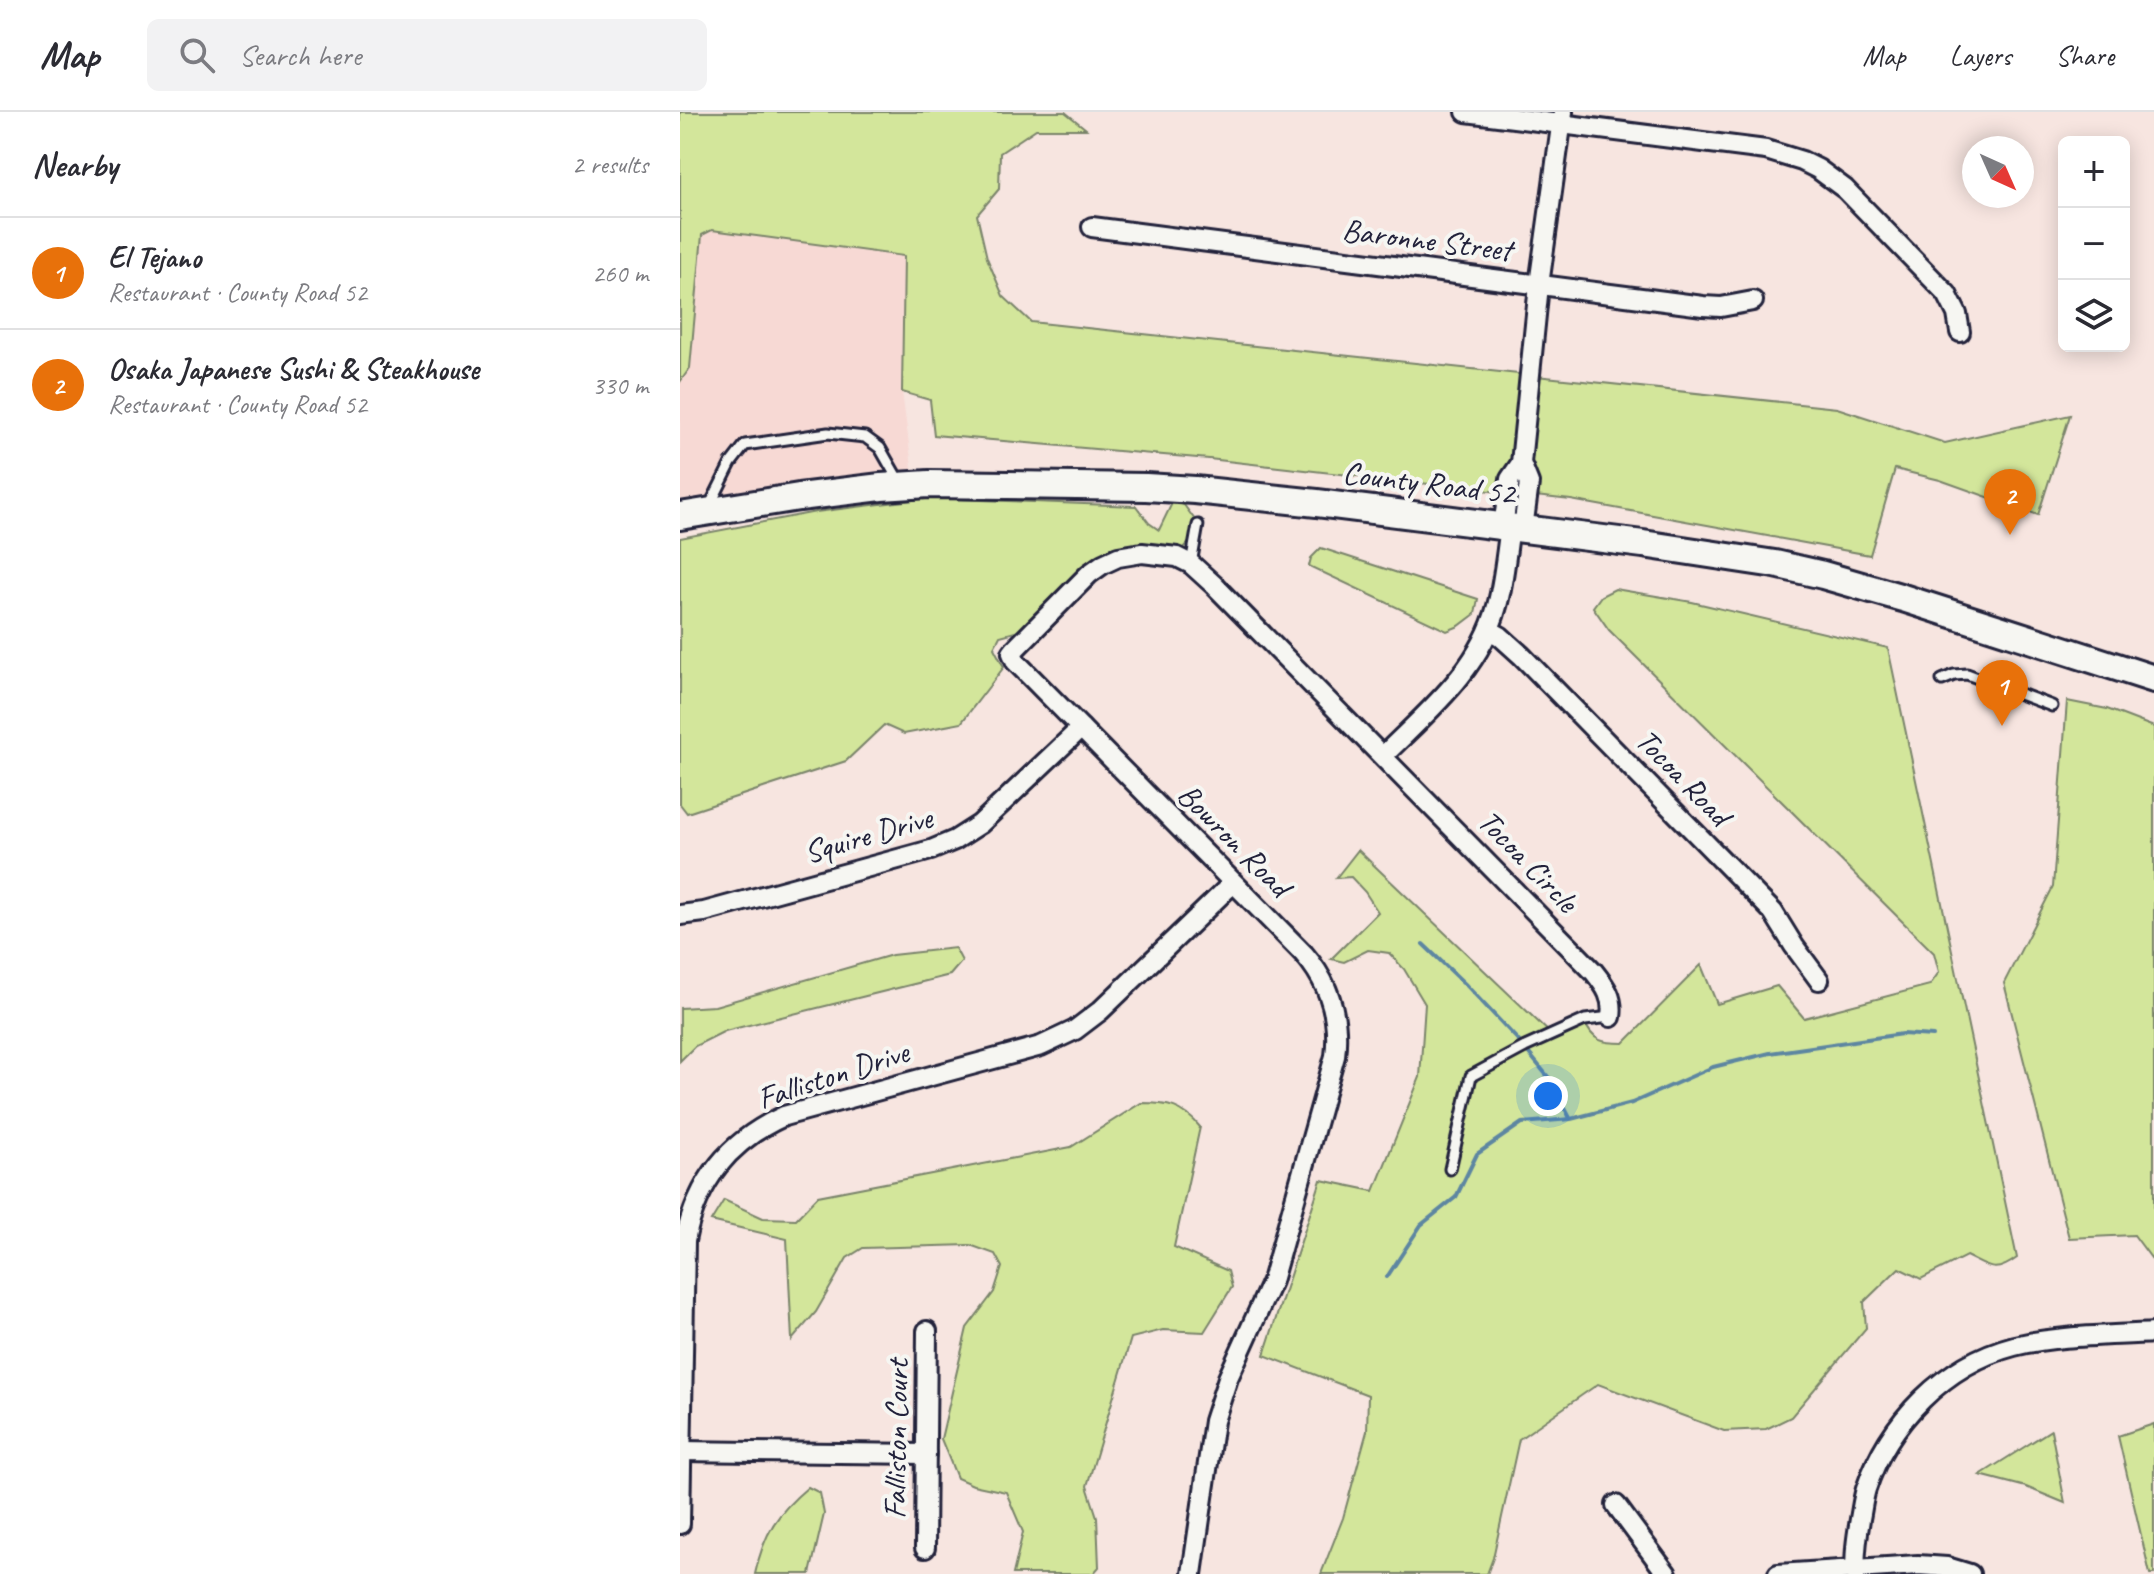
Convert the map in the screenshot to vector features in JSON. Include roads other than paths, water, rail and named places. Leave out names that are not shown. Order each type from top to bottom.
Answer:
[{"type":"main road","name":"County Road 52","points":[[680,516],[902,485],[1045,484],[1195,490],[1317,503],[1728,556],[1823,575],[2154,679]]},
{"type":"street","points":[[1466,112],[1562,118],[1790,156],[1818,169],[1845,189],[1947,294],[1957,314],[1960,332]]},
{"type":"street","points":[[1383,756],[1454,685],[1475,658],[1497,607],[1512,527],[1529,483],[1521,463],[1539,285],[1562,118]]},
{"type":"street","name":"Baronne Street","points":[[1092,227],[1703,306],[1721,307],[1753,301]]},
{"type":"street","name":"Bowron Road","points":[[1192,1574],[1214,1421],[1228,1378],[1263,1302],[1278,1260],[1331,1071],[1337,1025],[1330,995],[1314,966],[1016,662],[1012,653],[1089,574],[1103,564],[1128,554],[1155,553],[1177,557],[1191,564],[1214,585],[1383,756]]},
{"type":"street","name":"Tocoa Road","points":[[1489,630],[1521,655],[1773,912],[1819,980]]},
{"type":"street","name":"Squire Drive","points":[[680,915],[704,912],[931,850],[955,840],[980,824],[1081,728]]},
{"type":"street","name":"Tocoa Circle","points":[[1383,756],[1594,972],[1610,995],[1611,1017]]},
{"type":"street","name":"Falliston Drive","points":[[680,1524],[685,1241],[701,1192],[730,1151],[755,1131],[784,1116],[1059,1039],[1100,1011],[1233,883]]},
{"type":"street","name":"Falliston Court","points":[[925,1548],[927,1331]]},
{"type":"street","points":[[1856,1571],[1857,1536],[1865,1491],[1875,1467],[1902,1422],[1935,1388],[1972,1363],[2012,1347],[2058,1339],[2154,1333]]},
{"type":"street","points":[[680,1451],[926,1454]]},
{"type":"street","points":[[1616,1505],[1667,1574]]},
{"type":"street","points":[[1778,1574],[1933,1565],[1970,1574]]},
{"type":"lane","points":[[707,512],[731,463],[745,445],[828,433],[865,437],[880,448],[902,485]]},
{"type":"lane","points":[[1191,564],[1198,525]]},
{"type":"lane","points":[[1942,680],[1967,674],[2052,706]]},
{"type":"lane","points":[[1450,1169],[1471,1076],[1585,1020],[1611,1017]]},
{"type":"waterway","points":[[1423,944],[1517,1039],[1549,1078],[1570,1118]]},
{"type":"waterway","points":[[1387,1277],[1421,1225],[1456,1197],[1477,1154],[1522,1123],[1571,1119],[1632,1103],[1713,1067],[1770,1053],[1902,1034],[1933,1036]]},
{"type":"place","name":"Osaka Japanese Sushi & Steakhouse","points":[[2010,535]]},
{"type":"place","name":"El Tejano","points":[[2002,726]]}]
